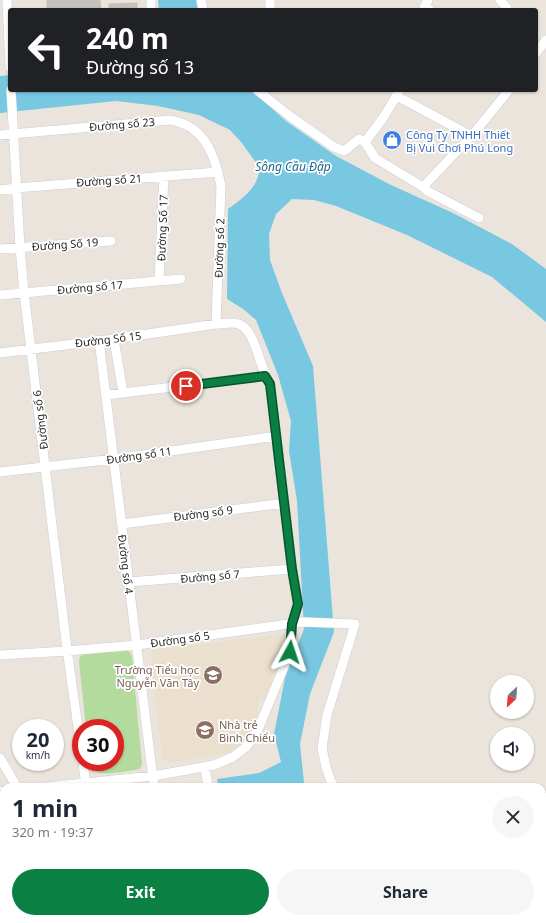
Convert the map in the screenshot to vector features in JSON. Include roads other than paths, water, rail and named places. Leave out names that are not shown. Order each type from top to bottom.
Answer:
[{"type":"street","points":[[6,0],[8,34]]},
{"type":"street","points":[[426,8],[424,7],[428,0]]},
{"type":"street","points":[[500,0],[507,8]]},
{"type":"street","points":[[538,51],[546,40]]},
{"type":"street","name":"Đường số 6","points":[[11,92],[16,188],[24,292],[67,651],[77,719]]},
{"type":"street","points":[[260,92],[334,147],[344,151],[359,139],[365,142],[375,158],[424,187],[429,192],[479,218]]},
{"type":"street","points":[[424,187],[471,136],[506,92]]},
{"type":"street","points":[[365,142],[383,118],[398,93],[412,104],[471,136]]},
{"type":"street","name":"Đường số 23","points":[[0,135],[171,120],[183,123],[195,130],[204,140],[218,172]]},
{"type":"street","name":"Đường số 21","points":[[0,190],[218,172]]},
{"type":"street","name":"Đường số 2","points":[[216,324],[221,186],[218,172]]},
{"type":"street","name":"Đường Số 17","points":[[159,280],[164,176]]},
{"type":"street","name":"Đường Số 19","points":[[0,249],[110,241]]},
{"type":"street","name":"Đường số 17","points":[[0,294],[181,279]]},
{"type":"street","points":[[101,783],[209,766],[233,757],[246,747],[257,732],[290,652],[292,624],[298,604],[292,569],[270,384],[265,376],[251,334],[241,325],[230,323],[216,324]]},
{"type":"street","name":"Đường Số 15","points":[[0,353],[99,340],[114,340],[216,324]]},
{"type":"street","name":"Đường số 4","points":[[99,340],[154,783]]},
{"type":"street","points":[[114,340],[123,393]]},
{"type":"street","points":[[106,395],[265,376]]},
{"type":"street","name":"Đường số 11","points":[[0,472],[114,459],[277,436]]},
{"type":"street","name":"Đường số 9","points":[[122,524],[285,503]]},
{"type":"street","name":"Đường số 7","points":[[129,582],[292,569]]},
{"type":"street","name":"Đường số 5","points":[[0,655],[137,645],[304,622],[355,624],[327,715],[322,748],[332,783]]},
{"type":"street","points":[[0,758],[15,783]]},
{"type":"street","points":[[208,783],[209,766]]},
{"type":"street","points":[[84,771],[86,783]]},
{"type":"water","points":[[158,0],[196,0],[198,8],[159,8]]},
{"type":"water","name":"Sông Cầu Đập","points":[[8,75],[8,92],[253,92],[286,121],[336,156],[391,185],[453,213],[512,244],[546,269],[546,322],[492,277],[407,235],[336,206],[314,200],[292,199],[276,214],[269,234],[270,260],[282,293],[313,366],[334,632],[310,694],[300,744],[304,783],[218,783],[217,779],[259,773],[281,762],[274,734],[285,678],[304,629],[297,501],[289,451],[291,421],[278,375],[256,320],[243,309],[227,299],[228,209],[253,187],[260,168],[230,130],[199,115],[158,106],[116,101],[0,113],[0,76]]},
{"type":"place","name":"Công Ty TNHH Thiết Bị Vui Chơi Phú Long","points":[[392,140]]},
{"type":"place","name":"Trường Tiểu học Nguyễn Văn Tây","points":[[213,675]]},
{"type":"place","name":"Nhà trẻ Bình Chiểu","points":[[205,730]]}]
